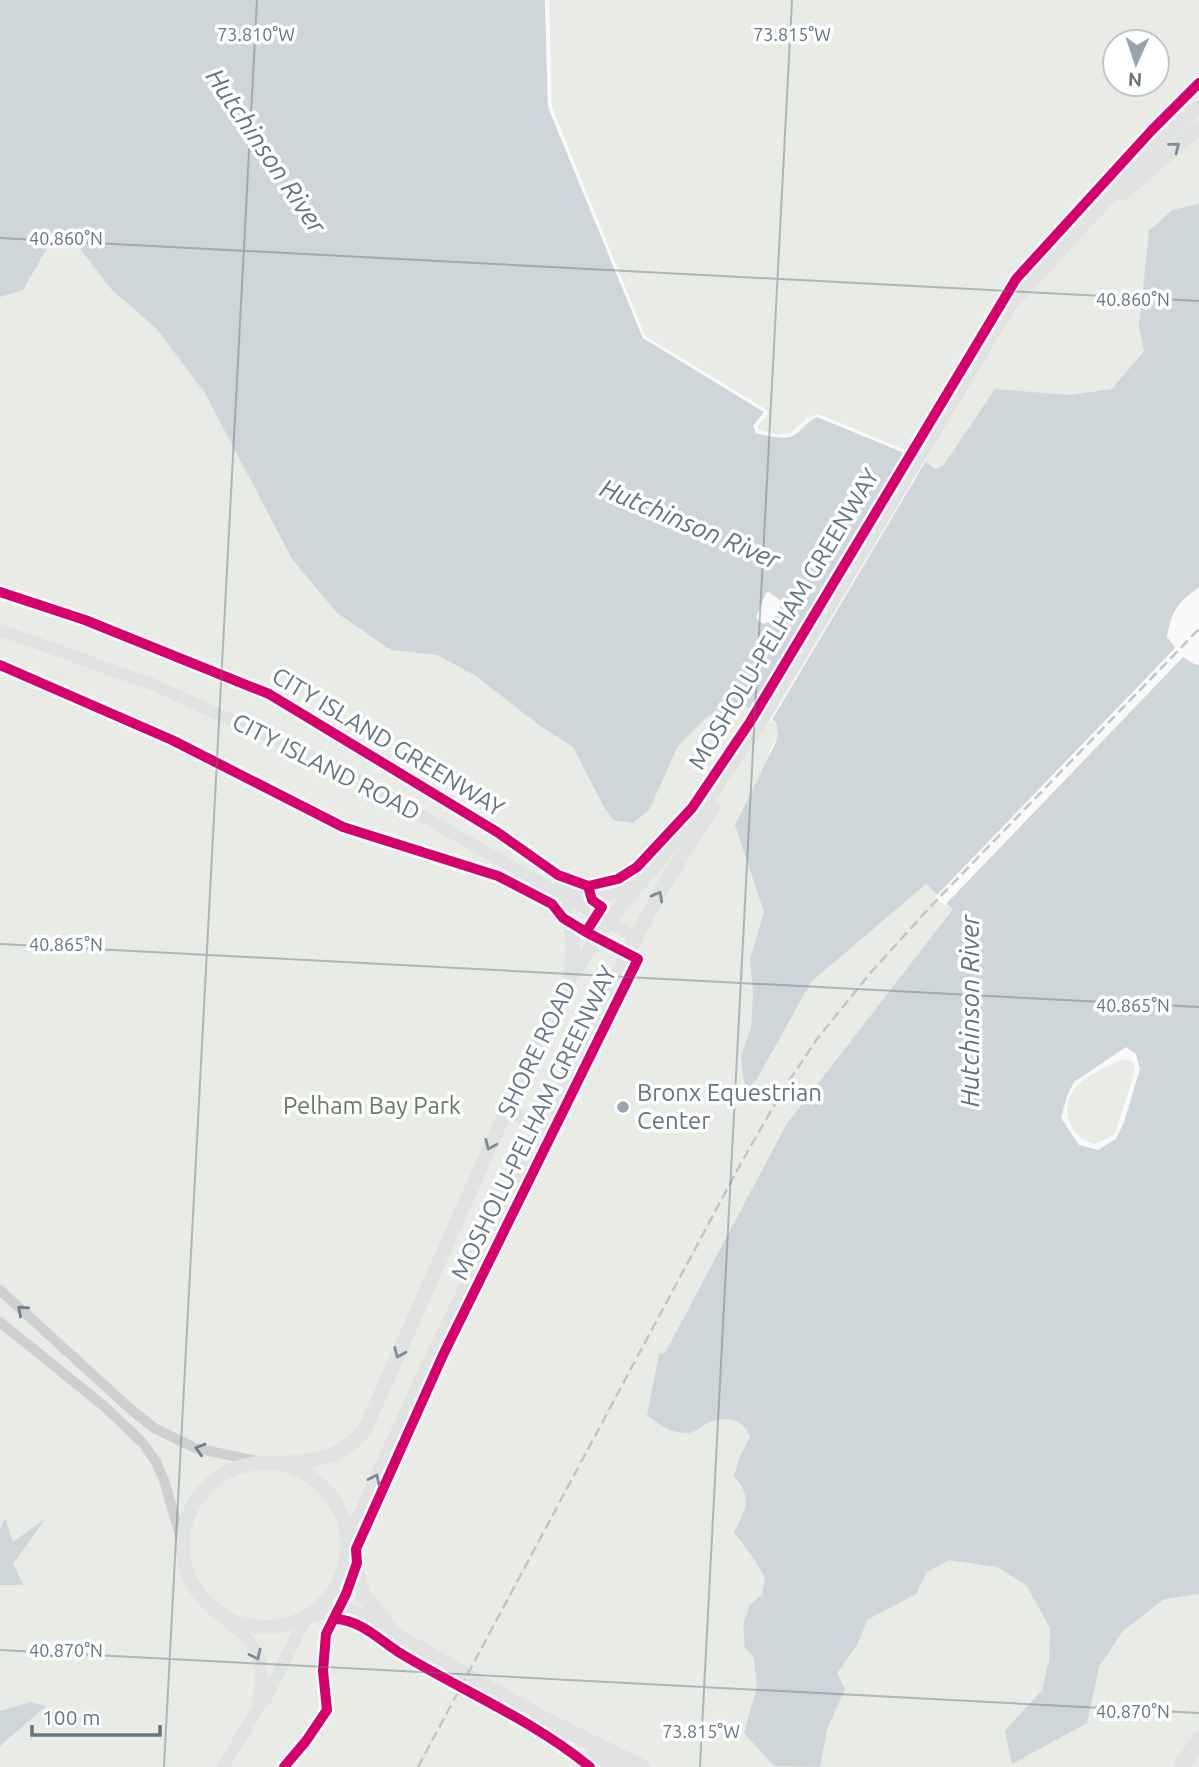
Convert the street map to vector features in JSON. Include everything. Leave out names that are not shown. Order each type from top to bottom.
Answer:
[{"type":"highway","points":[[348,1545],[370,1604],[401,1639]]},
{"type":"highway","points":[[312,1613],[350,1612],[549,1723],[617,1767]]},
{"type":"highway","points":[[549,1723],[642,1767]]},
{"type":"highway","points":[[1181,1767],[1199,1740]]},
{"type":"main road","points":[[1151,151],[1199,98]]},
{"type":"main road","name":"SHORE ROAD","points":[[1069,242],[1097,207],[1151,151],[1199,107]]},
{"type":"main road","name":"SHORE ROAD","points":[[270,1463],[315,1460],[332,1455],[356,1440],[369,1423],[559,996],[608,922],[696,816],[758,726],[1009,306],[1069,242],[1150,168],[1199,128]]},
{"type":"main road","name":"CITY ISLAND ROAD","points":[[0,630],[154,685],[275,738],[351,776],[636,937]]},
{"type":"main road","name":"SHORE ROAD","points":[[348,1545],[425,1371],[636,937],[671,874],[739,765],[758,726]]},
{"type":"main road","points":[[554,890],[584,895],[609,895],[647,876]]},
{"type":"main road","points":[[554,890],[572,927],[573,953],[569,981]]},
{"type":"main road","points":[[513,1095],[514,1111],[526,1122],[538,1123],[551,1113]]},
{"type":"main road","points":[[218,1613],[238,1623],[268,1628],[291,1623],[324,1604],[337,1586],[344,1571],[348,1545],[343,1517],[327,1491],[303,1472],[270,1463],[236,1468],[210,1484],[199,1496],[188,1516],[183,1546],[184,1563],[190,1579],[200,1596],[218,1613],[246,1638],[261,1664],[262,1682],[256,1711]]},
{"type":"main road","points":[[223,1767],[265,1700],[300,1629],[312,1613]]},
{"type":"street","points":[[0,1290],[154,1428],[195,1448],[270,1463]]},
{"type":"street","points":[[0,1322],[105,1406],[144,1443],[164,1480],[183,1546]]},
{"type":"green space","points":[[545,0],[1199,0],[1199,415],[1078,535],[817,418],[792,436],[756,433],[647,343],[548,107]]},
{"type":"green space","name":"Pelham Bay Park","points":[[0,38],[765,589],[780,596],[782,603],[746,707],[776,722],[778,735],[769,752],[927,884],[953,909],[1199,1535],[1199,1767],[0,1767]],"holes":[[[769,592],[780,600],[781,605],[774,619],[764,624],[759,622],[756,617],[766,593]]]},
{"type":"green space","points":[[1123,1059],[1131,1062],[1135,1070],[1115,1134],[1095,1144],[1078,1135],[1072,1127],[1067,1110],[1068,1101],[1072,1092],[1089,1076]]},
{"type":"water","name":"Hutchinson River","points":[[0,0],[545,0],[548,107],[643,338],[764,412],[754,426],[756,433],[775,437],[793,436],[817,417],[923,460],[935,469],[943,466],[995,389],[1070,395],[1112,389],[1144,351],[1139,327],[1149,231],[1172,210],[1199,204],[1199,587],[1177,608],[1167,637],[1185,658],[1199,665],[1199,1594],[1164,1599],[1123,1631],[1099,1667],[1087,1723],[1012,1764],[1005,1731],[1042,1690],[1049,1660],[1050,1628],[1026,1585],[997,1567],[949,1560],[927,1572],[916,1594],[867,1620],[857,1645],[837,1673],[845,1689],[827,1729],[820,1767],[774,1766],[744,1733],[757,1687],[754,1658],[745,1648],[743,1624],[750,1605],[762,1595],[765,1578],[734,1532],[742,1517],[746,1497],[734,1476],[750,1437],[743,1426],[734,1420],[717,1420],[692,1432],[680,1433],[660,1425],[647,1415],[659,1354],[665,1353],[786,1125],[953,909],[926,884],[811,982],[757,1079],[747,1090],[741,1055],[751,1029],[753,992],[750,959],[764,912],[735,825],[775,744],[778,735],[776,722],[746,707],[708,716],[678,746],[649,810],[633,823],[613,820],[573,747],[539,725],[476,676],[437,655],[391,650],[337,613],[292,559],[205,393],[157,329],[112,290],[70,236],[54,236],[23,290],[0,297]],"holes":[[[769,592],[780,600],[781,605],[774,619],[764,624],[756,617],[766,593]],[[1126,1047],[1136,1054],[1140,1069],[1116,1139],[1098,1150],[1079,1145],[1061,1118],[1067,1096],[1074,1082]]]},
{"type":"water","points":[[5,1518],[13,1542],[45,1519],[13,1564],[23,1585],[0,1585],[0,1530]]},
{"type":"water","points":[[31,1702],[46,1706],[0,1746],[0,1711]]},
{"type":"pier","points":[[545,0],[549,0],[552,107],[645,336],[767,410],[768,414],[757,427],[759,430],[778,434],[791,433],[807,418],[818,414],[927,459],[770,723],[753,714],[907,454],[817,417],[792,436],[778,437],[756,433],[753,426],[764,412],[643,338],[548,107]]},
{"type":"pier","points":[[1178,645],[1186,654],[944,906],[935,897]]},
{"type":"railway","points":[[418,1767],[741,1163],[783,1090],[817,1039],[872,971],[932,905],[1199,629]]},
{"type":"cycle path","name":"MOSHOLU-PELHAM GREENWAY","points":[[588,886],[618,879],[637,867],[692,808],[750,722],[1016,279],[1152,130],[1199,83]]},
{"type":"cycle path","name":"CITY ISLAND GREENWAY","points":[[0,592],[85,620],[269,694],[497,832],[558,875],[588,886]]},
{"type":"cycle path","points":[[0,665],[172,740],[343,827],[498,876],[552,904],[563,918],[586,932]]},
{"type":"cycle path","name":"MOSHOLU-PELHAM GREENWAY","points":[[284,1767],[327,1710],[323,1671],[326,1634],[346,1594],[357,1563],[356,1549],[443,1355],[638,959],[586,932],[602,907],[592,900],[588,886]]},
{"type":"cycle path","points":[[335,1619],[355,1623],[428,1670],[546,1735],[590,1767]]},
{"type":"place","name":"Bronx Equestrian Center","points":[[623,1107]]}]
